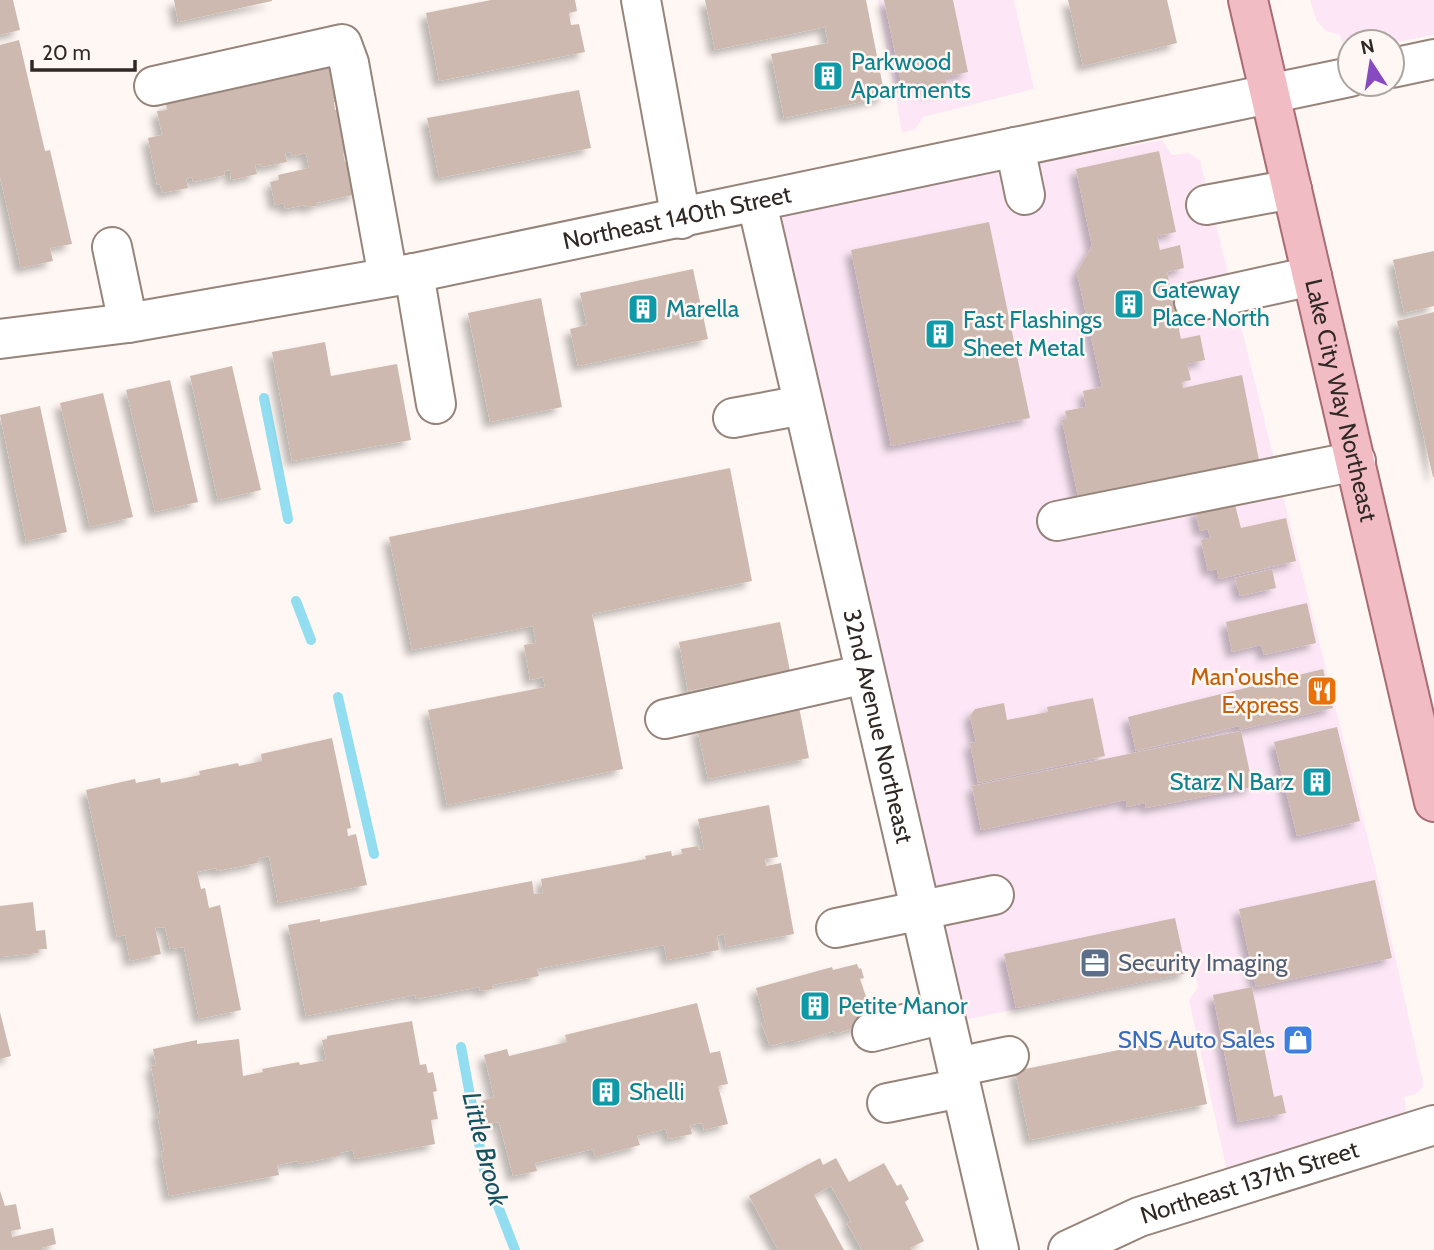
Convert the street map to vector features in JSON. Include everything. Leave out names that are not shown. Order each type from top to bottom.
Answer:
[{"type":"main road","name":"Lake City Way Northeast","points":[[1248,0],[1434,802]]},
{"type":"street","points":[[641,0],[681,219]]},
{"type":"street","points":[[154,86],[342,44],[436,404]]},
{"type":"street","points":[[1406,65],[1434,60]]},
{"type":"street","name":"Northeast 140th Street","points":[[0,339],[128,323],[401,275],[681,219],[1336,80]]},
{"type":"street","points":[[1015,147],[1025,195]]},
{"type":"street","points":[[1206,205],[1292,189]]},
{"type":"street","name":"32nd Avenue Northeast","points":[[757,203],[999,1250]]},
{"type":"street","points":[[112,247],[128,323]]},
{"type":"street","points":[[1194,302],[1312,276]]},
{"type":"street","points":[[733,418],[803,405]]},
{"type":"street","points":[[1057,521],[1356,461]]},
{"type":"street","points":[[665,719],[865,674]]},
{"type":"street","points":[[835,928],[994,895]]},
{"type":"street","points":[[872,1032],[944,1014]]},
{"type":"street","points":[[887,1103],[959,1078],[1009,1056]]},
{"type":"street","name":"Northeast 137th Street","points":[[1068,1250],[1139,1217],[1434,1125]]},
{"type":"shaded area","points":[[878,0],[1014,0],[1034,89],[923,117],[916,129],[902,133]]},
{"type":"shaded area","points":[[1310,0],[1434,0],[1434,35],[1406,40],[1406,28],[1336,28],[1336,34],[1326,31],[1316,20]]},
{"type":"shaded area","points":[[1162,140],[1172,155],[1189,153],[1200,160],[1377,875],[1423,1082],[1423,1087],[1416,1094],[1404,1097],[1407,1114],[1227,1171],[1189,1000],[1198,987],[1195,972],[964,1020],[771,217],[935,182]]},
{"type":"building","points":[[0,0],[13,0],[20,30],[0,35]]},
{"type":"building","points":[[174,0],[272,0],[272,1],[178,22]]},
{"type":"building","points":[[491,0],[575,0],[577,11],[569,13],[571,25],[579,24],[585,52],[439,81],[426,13]]},
{"type":"building","name":"Parkwood Apartments","points":[[705,0],[866,0],[885,97],[784,118],[771,54],[828,43],[825,27],[715,50]]},
{"type":"building","points":[[884,0],[953,0],[968,72],[945,77],[947,87],[924,92],[922,82],[902,86]]},
{"type":"building","points":[[1068,0],[1167,0],[1177,43],[1083,66]]},
{"type":"building","points":[[19,40],[45,151],[50,150],[72,244],[50,248],[53,261],[21,268],[0,177],[0,45]]},
{"type":"building","points":[[329,62],[338,102],[334,102],[335,110],[350,107],[356,150],[343,153],[345,162],[350,161],[357,194],[316,203],[317,206],[305,205],[285,209],[284,203],[275,205],[270,182],[279,180],[278,175],[309,168],[306,153],[292,156],[291,152],[285,153],[287,162],[261,167],[260,164],[255,165],[257,174],[231,180],[230,170],[224,171],[225,175],[193,182],[192,177],[186,179],[188,188],[162,193],[160,184],[157,185],[148,138],[162,135],[157,111],[167,110],[166,104],[231,90],[229,80]]},
{"type":"building","points":[[579,90],[591,148],[439,178],[427,118]]},
{"type":"building","name":"Gateway Place North","points":[[1159,151],[1176,232],[1157,236],[1160,250],[1180,245],[1184,268],[1167,272],[1181,339],[1200,335],[1205,360],[1187,364],[1191,380],[1182,382],[1183,388],[1242,375],[1261,470],[1079,501],[1062,420],[1067,419],[1065,411],[1086,407],[1083,391],[1102,387],[1077,273],[1092,246],[1076,169]]},
{"type":"building","name":"Fast Flashings Sheet Metal","points":[[989,222],[1030,418],[891,446],[851,250]]},
{"type":"building","points":[[1434,251],[1434,306],[1404,313],[1393,260]]},
{"type":"building","name":"Marella","points":[[693,269],[708,339],[578,366],[570,329],[587,325],[580,293]]},
{"type":"building","points":[[541,298],[562,407],[490,422],[468,313]]},
{"type":"building","points":[[1434,312],[1434,477],[1433,477],[1397,321]]},
{"type":"building","points":[[325,342],[331,376],[397,364],[411,440],[292,461],[272,352]]},
{"type":"building","points":[[232,366],[261,490],[218,500],[190,376]]},
{"type":"building","points":[[170,380],[198,502],[155,512],[126,390]]},
{"type":"building","points":[[103,393],[133,517],[90,527],[60,403]]},
{"type":"building","points":[[40,406],[67,532],[26,541],[0,415]]},
{"type":"building","points":[[730,468],[752,581],[592,614],[623,769],[447,805],[428,710],[545,687],[543,677],[530,680],[524,645],[536,643],[533,626],[412,650],[389,537]]},
{"type":"building","points":[[1234,501],[1241,528],[1286,518],[1296,561],[1219,579],[1217,569],[1208,571],[1201,540],[1210,538],[1208,529],[1200,531],[1195,510]]},
{"type":"building","points":[[1272,569],[1276,588],[1240,596],[1235,578]]},
{"type":"building","points":[[1307,603],[1316,643],[1264,655],[1261,645],[1232,652],[1226,622]]},
{"type":"building","points":[[780,622],[790,671],[688,691],[679,642]]},
{"type":"building","points":[[1323,669],[1333,708],[1239,730],[1239,726],[1136,751],[1128,717]]},
{"type":"building","points":[[1093,698],[1105,756],[978,783],[970,743],[976,742],[970,716],[975,709],[1004,703],[1007,720],[1048,712],[1047,707]]},
{"type":"building","points":[[799,707],[809,758],[708,779],[697,728]]},
{"type":"building","name":"Starz N Barz","points":[[1337,727],[1360,821],[1297,836],[1274,742]]},
{"type":"building","points":[[1241,731],[1253,787],[1146,808],[1145,803],[1127,807],[1126,800],[981,830],[972,786]]},
{"type":"building","points":[[332,738],[351,828],[347,829],[348,836],[356,834],[367,885],[278,903],[269,856],[257,859],[257,863],[197,872],[201,889],[205,888],[209,908],[220,905],[241,1010],[199,1019],[184,947],[170,949],[165,927],[155,928],[161,954],[130,961],[125,935],[117,937],[86,790],[135,779],[136,783],[160,778],[161,783],[200,775],[199,771],[262,761],[261,754]]},
{"type":"building","points":[[769,805],[778,857],[765,859],[766,866],[781,863],[794,934],[726,947],[724,934],[717,936],[719,950],[667,960],[664,945],[537,969],[539,976],[492,985],[493,989],[480,991],[479,987],[416,999],[415,995],[306,1016],[288,925],[320,919],[320,922],[532,881],[534,894],[543,893],[541,879],[646,859],[645,856],[671,851],[672,856],[682,854],[681,849],[698,846],[699,850],[704,849],[698,819]]},
{"type":"building","points":[[1375,880],[1392,958],[1256,987],[1239,909]]},
{"type":"building","points":[[33,902],[36,931],[45,930],[47,949],[38,949],[38,953],[0,957],[0,906]]},
{"type":"building","name":"Security Imaging","points":[[1175,918],[1187,973],[1016,1008],[1004,954]]},
{"type":"building","name":"Petite Manor","points":[[857,964],[864,978],[860,979],[872,1014],[870,1023],[835,1034],[834,1031],[793,1043],[793,1040],[770,1046],[761,1022],[765,1022],[756,988],[832,967],[833,970]]},
{"type":"building","points":[[1252,987],[1274,1097],[1282,1095],[1286,1113],[1238,1122],[1213,995]]},
{"type":"building","name":"Shelli","points":[[697,1003],[710,1053],[720,1051],[728,1084],[718,1086],[728,1124],[704,1130],[702,1123],[690,1125],[692,1134],[668,1139],[666,1129],[637,1136],[640,1145],[595,1157],[593,1149],[535,1163],[537,1171],[513,1176],[499,1122],[488,1124],[482,1101],[494,1097],[484,1055],[507,1049],[509,1056],[567,1042],[565,1035]]},
{"type":"building","points":[[0,1012],[11,1056],[0,1059]]},
{"type":"building","points":[[412,1021],[420,1065],[426,1064],[428,1073],[433,1072],[437,1091],[433,1092],[438,1119],[431,1120],[435,1144],[355,1159],[353,1150],[339,1153],[339,1156],[299,1164],[298,1161],[277,1165],[279,1175],[169,1196],[161,1152],[164,1151],[157,1114],[160,1113],[151,1066],[156,1065],[153,1049],[197,1040],[197,1044],[239,1039],[243,1076],[263,1072],[262,1069],[326,1060],[322,1040],[327,1039],[327,1036]]},
{"type":"building","points":[[1193,1035],[1207,1104],[1030,1140],[1015,1071]]},
{"type":"building","points":[[820,1158],[823,1165],[836,1158],[849,1182],[884,1163],[897,1186],[901,1184],[909,1199],[905,1202],[924,1241],[910,1248],[912,1250],[862,1250],[847,1223],[851,1221],[831,1186],[814,1195],[844,1250],[778,1250],[749,1196]]},
{"type":"building","points":[[0,1191],[5,1206],[16,1204],[21,1229],[11,1231],[12,1237],[53,1228],[56,1244],[41,1250],[0,1250]]},
{"type":"waterway","name":"Little Brook","points":[[264,398],[288,519]]},
{"type":"waterway","name":"Little Brook","points":[[296,601],[311,640]]},
{"type":"waterway","name":"Little Brook","points":[[338,697],[374,854]]},
{"type":"waterway","name":"Little Brook","points":[[461,1047],[484,1170],[515,1250]]},
{"type":"place","name":"Parkwood Apartments","points":[[828,76]]},
{"type":"place","name":"Gateway Place North","points":[[1129,304]]},
{"type":"place","name":"Marella","points":[[643,309]]},
{"type":"place","name":"Fast Flashings Sheet Metal","points":[[940,334]]},
{"type":"place","name":"Man'oushe Express","points":[[1322,691]]},
{"type":"place","name":"Starz N Barz","points":[[1317,782]]},
{"type":"place","name":"Security Imaging","points":[[1095,963]]},
{"type":"place","name":"Petite Manor","points":[[815,1006]]},
{"type":"place","name":"SNS Auto Sales","points":[[1298,1040]]},
{"type":"place","name":"Shelli","points":[[606,1092]]}]
